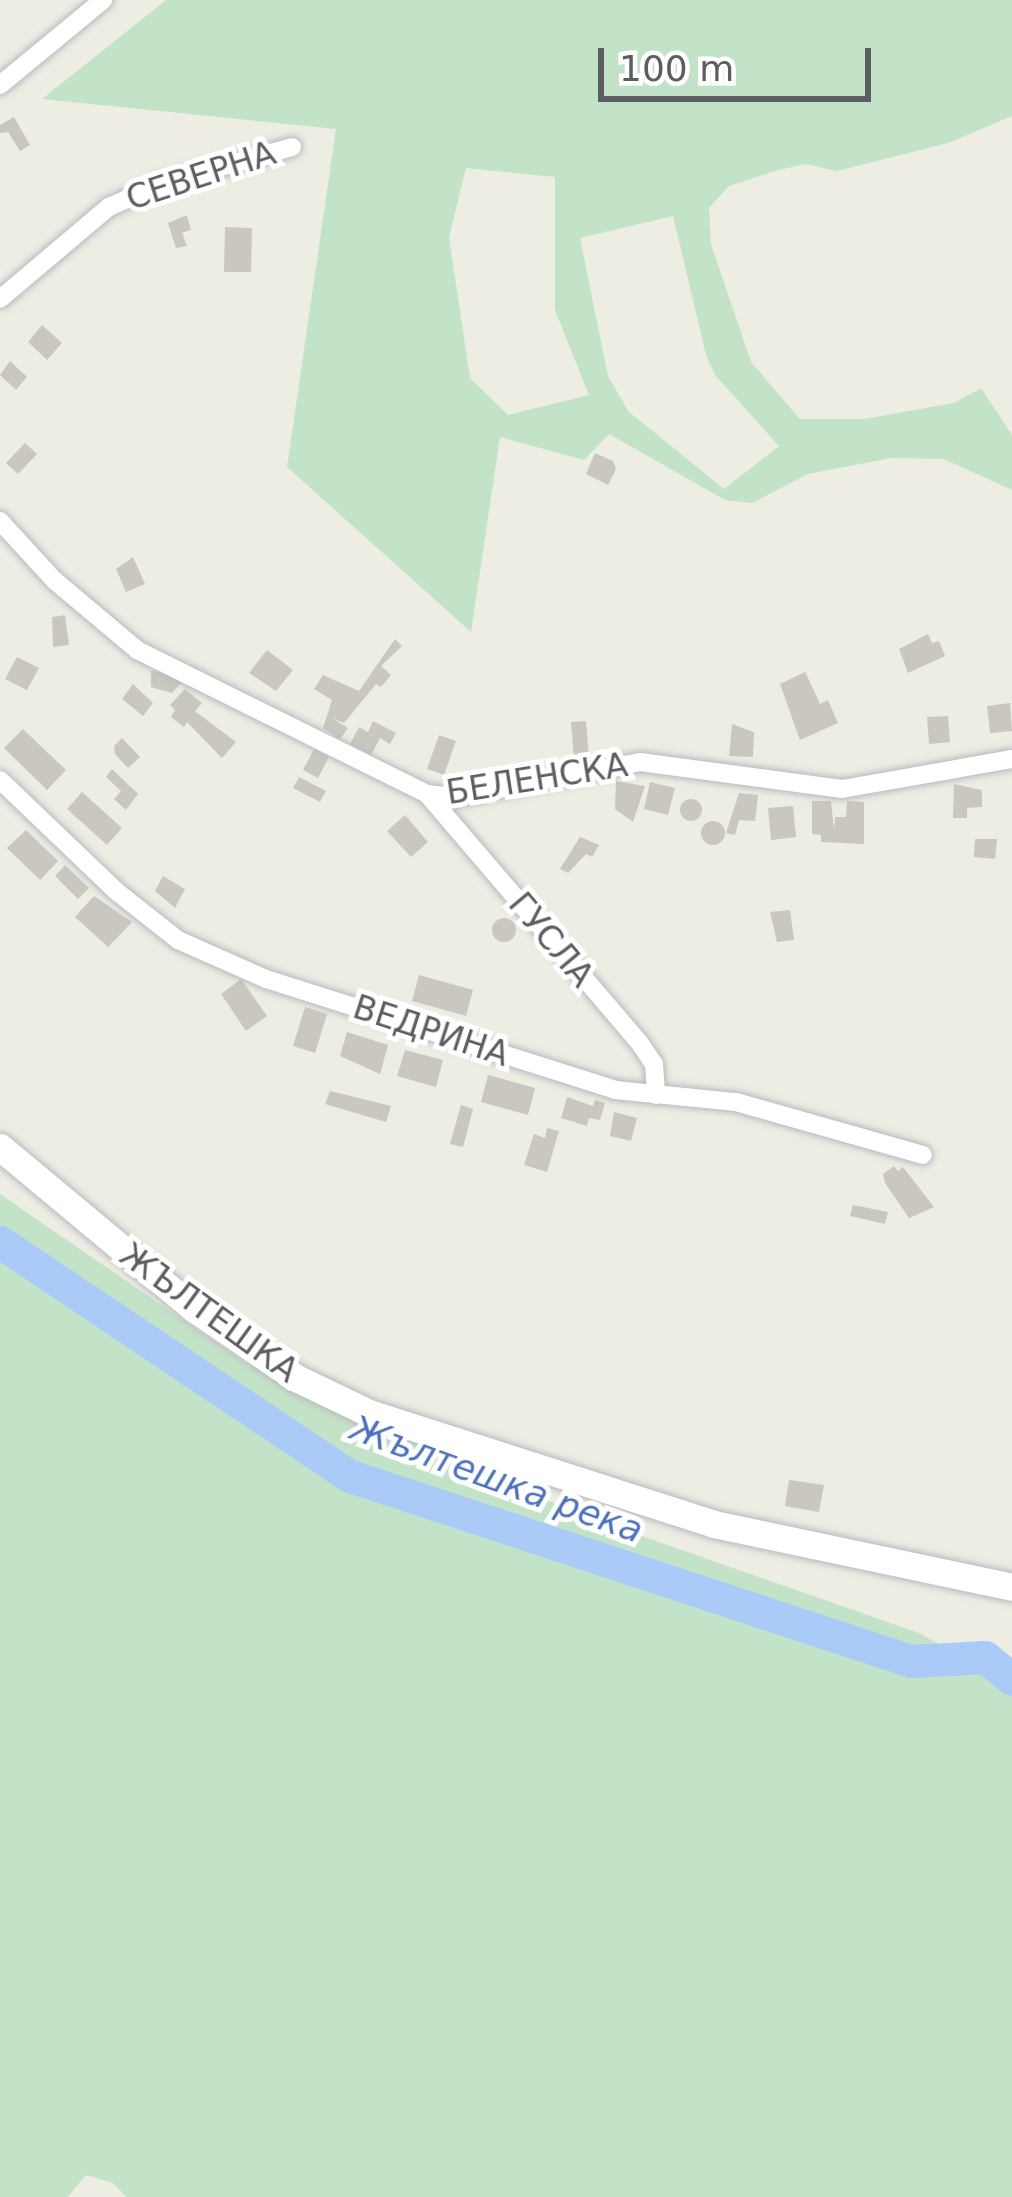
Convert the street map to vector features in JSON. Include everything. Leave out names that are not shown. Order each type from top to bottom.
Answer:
[{"type":"main road","name":"ЖЪЛТЕШКА","points":[[0,1147],[194,1308],[296,1378],[369,1413],[714,1524],[1012,1587]]},
{"type":"street","points":[[0,85],[103,0]]},
{"type":"street","name":"СЕВЕРНА","points":[[0,299],[109,207],[163,183],[292,147]]},
{"type":"street","name":"БЕЛЕНСКА","points":[[0,521],[68,593],[137,650],[427,794],[457,797],[640,762],[842,789],[1012,759]]},
{"type":"street","name":"ВЕДРИНА","points":[[0,780],[116,891],[178,940],[266,979],[615,1090],[736,1102],[923,1155]]},
{"type":"street","name":"ГУСЛА","points":[[427,794],[639,1042],[654,1064],[656,1094]]},
{"type":"green space","points":[[166,0],[1012,0],[1012,116],[948,143],[837,171],[805,164],[775,171],[729,186],[709,208],[711,244],[751,362],[800,419],[864,419],[954,403],[981,388],[1012,435],[1012,490],[944,459],[891,458],[808,474],[752,503],[725,500],[609,434],[584,460],[500,437],[471,632],[287,467],[336,129],[42,99]],"holes":[[[466,168],[555,177],[555,310],[589,395],[508,415],[470,378],[449,237]],[[673,216],[715,375],[779,446],[724,489],[628,411],[608,376],[580,238]]]},
{"type":"green space","points":[[0,1194],[250,1366],[576,1513],[919,1633],[1012,1684],[1012,2197],[126,2197],[113,2183],[86,2175],[68,2197],[0,2197]]},
{"type":"building","points":[[14,117],[30,145],[20,151],[8,132],[0,133],[0,125]]},
{"type":"building","points":[[187,215],[191,230],[182,233],[187,246],[176,248],[168,223]]},
{"type":"building","points":[[225,227],[252,228],[251,272],[224,272]]},
{"type":"building","points":[[42,325],[62,343],[47,360],[28,342]]},
{"type":"building","points":[[10,361],[27,377],[16,390],[0,375]]},
{"type":"building","points":[[25,443],[37,454],[18,474],[6,463]]},
{"type":"building","points":[[595,453],[613,461],[616,469],[608,485],[586,474]]},
{"type":"building","points":[[133,557],[145,584],[126,592],[116,569]]},
{"type":"building","points":[[65,615],[69,645],[53,647],[52,617]]},
{"type":"building","points":[[928,634],[932,643],[939,641],[945,656],[908,673],[899,649]]},
{"type":"building","points":[[395,639],[402,646],[381,666],[391,675],[381,687],[376,684],[344,723],[332,718],[348,728],[340,739],[323,728],[332,700],[314,689],[323,675],[359,691]]},
{"type":"building","points":[[267,650],[293,670],[276,691],[249,673]]},
{"type":"building","points":[[17,657],[39,668],[27,690],[5,679]]},
{"type":"building","points":[[151,671],[174,673],[181,683],[172,693],[151,687]]},
{"type":"building","points":[[805,672],[820,704],[828,700],[838,723],[800,740],[780,684]]},
{"type":"building","points":[[133,684],[153,703],[143,716],[122,699]]},
{"type":"building","points":[[185,689],[202,703],[195,711],[236,742],[222,758],[187,722],[184,727],[171,717],[175,710],[170,705]]},
{"type":"building","points":[[1010,703],[1012,731],[990,733],[987,706]]},
{"type":"building","points":[[948,716],[950,742],[929,744],[927,717]]},
{"type":"building","points":[[373,721],[396,733],[390,744],[380,738],[371,755],[350,744],[359,727],[368,732]]},
{"type":"building","points":[[586,721],[589,758],[574,759],[571,722]]},
{"type":"building","points":[[732,724],[754,732],[753,757],[729,756]]},
{"type":"building","points":[[23,729],[66,770],[47,790],[4,748]]},
{"type":"building","points":[[439,735],[456,741],[444,775],[427,769]]},
{"type":"building","points":[[122,738],[140,757],[128,768],[115,754],[114,746]]},
{"type":"building","points":[[314,749],[329,757],[318,778],[303,770]]},
{"type":"building","points":[[112,769],[138,794],[126,810],[114,799],[121,791],[106,777]]},
{"type":"building","points":[[299,777],[326,791],[320,802],[293,788]]},
{"type":"building","points":[[616,781],[645,786],[633,822],[615,809]]},
{"type":"building","points":[[650,782],[675,788],[668,815],[644,809]]},
{"type":"building","points":[[954,784],[982,790],[982,807],[967,808],[967,818],[953,818]]},
{"type":"building","points":[[82,792],[122,828],[107,845],[67,809]]},
{"type":"building","points":[[739,793],[758,795],[755,821],[739,820],[735,835],[726,833]]},
{"type":"building","points":[[691,799],[702,810],[691,821],[680,810]]},
{"type":"building","points":[[812,801],[831,801],[834,830],[835,817],[846,817],[847,801],[864,802],[864,844],[821,842],[821,835],[812,834]]},
{"type":"building","points":[[793,806],[796,837],[771,840],[768,808]]},
{"type":"building","points":[[405,815],[428,842],[411,857],[387,831]]},
{"type":"building","points":[[713,821],[725,833],[713,845],[701,833]]},
{"type":"building","points":[[26,830],[58,861],[40,880],[7,848]]},
{"type":"building","points":[[580,837],[599,845],[592,857],[586,854],[568,873],[560,869]]},
{"type":"building","points":[[975,839],[997,839],[995,859],[974,857]]},
{"type":"building","points":[[65,865],[89,888],[78,899],[55,876]]},
{"type":"building","points":[[163,876],[185,889],[175,908],[155,891]]},
{"type":"building","points":[[94,896],[132,922],[108,947],[75,917]]},
{"type":"building","points":[[790,910],[794,940],[777,942],[770,912]]},
{"type":"building","points":[[504,918],[513,921],[513,939],[504,942],[495,939],[492,930],[495,921]]},
{"type":"building","points":[[419,975],[473,990],[466,1016],[412,1001]]},
{"type":"building","points":[[241,979],[267,1016],[246,1031],[221,994]]},
{"type":"building","points":[[305,1007],[327,1014],[315,1053],[293,1046]]},
{"type":"building","points":[[347,1032],[388,1045],[380,1074],[340,1056]]},
{"type":"building","points":[[405,1050],[443,1060],[436,1087],[397,1076]]},
{"type":"building","points":[[488,1075],[535,1088],[528,1115],[481,1102]]},
{"type":"building","points":[[330,1091],[391,1106],[386,1122],[325,1104]]},
{"type":"building","points":[[567,1097],[593,1106],[595,1100],[605,1103],[600,1120],[589,1118],[587,1126],[561,1118]]},
{"type":"building","points":[[461,1105],[473,1109],[463,1147],[450,1144]]},
{"type":"building","points":[[614,1112],[637,1118],[631,1141],[610,1136]]},
{"type":"building","points":[[547,1128],[559,1131],[547,1172],[524,1165],[534,1134],[545,1138]]},
{"type":"building","points":[[894,1166],[898,1171],[903,1167],[934,1207],[909,1218],[885,1183],[883,1174]]},
{"type":"building","points":[[853,1205],[888,1212],[885,1224],[850,1216]]},
{"type":"building","points":[[789,1480],[824,1485],[819,1512],[785,1506]]},
{"type":"waterway","name":"Жълтешка река","points":[[0,1242],[350,1476],[911,1661],[985,1657],[1012,1679]]}]
